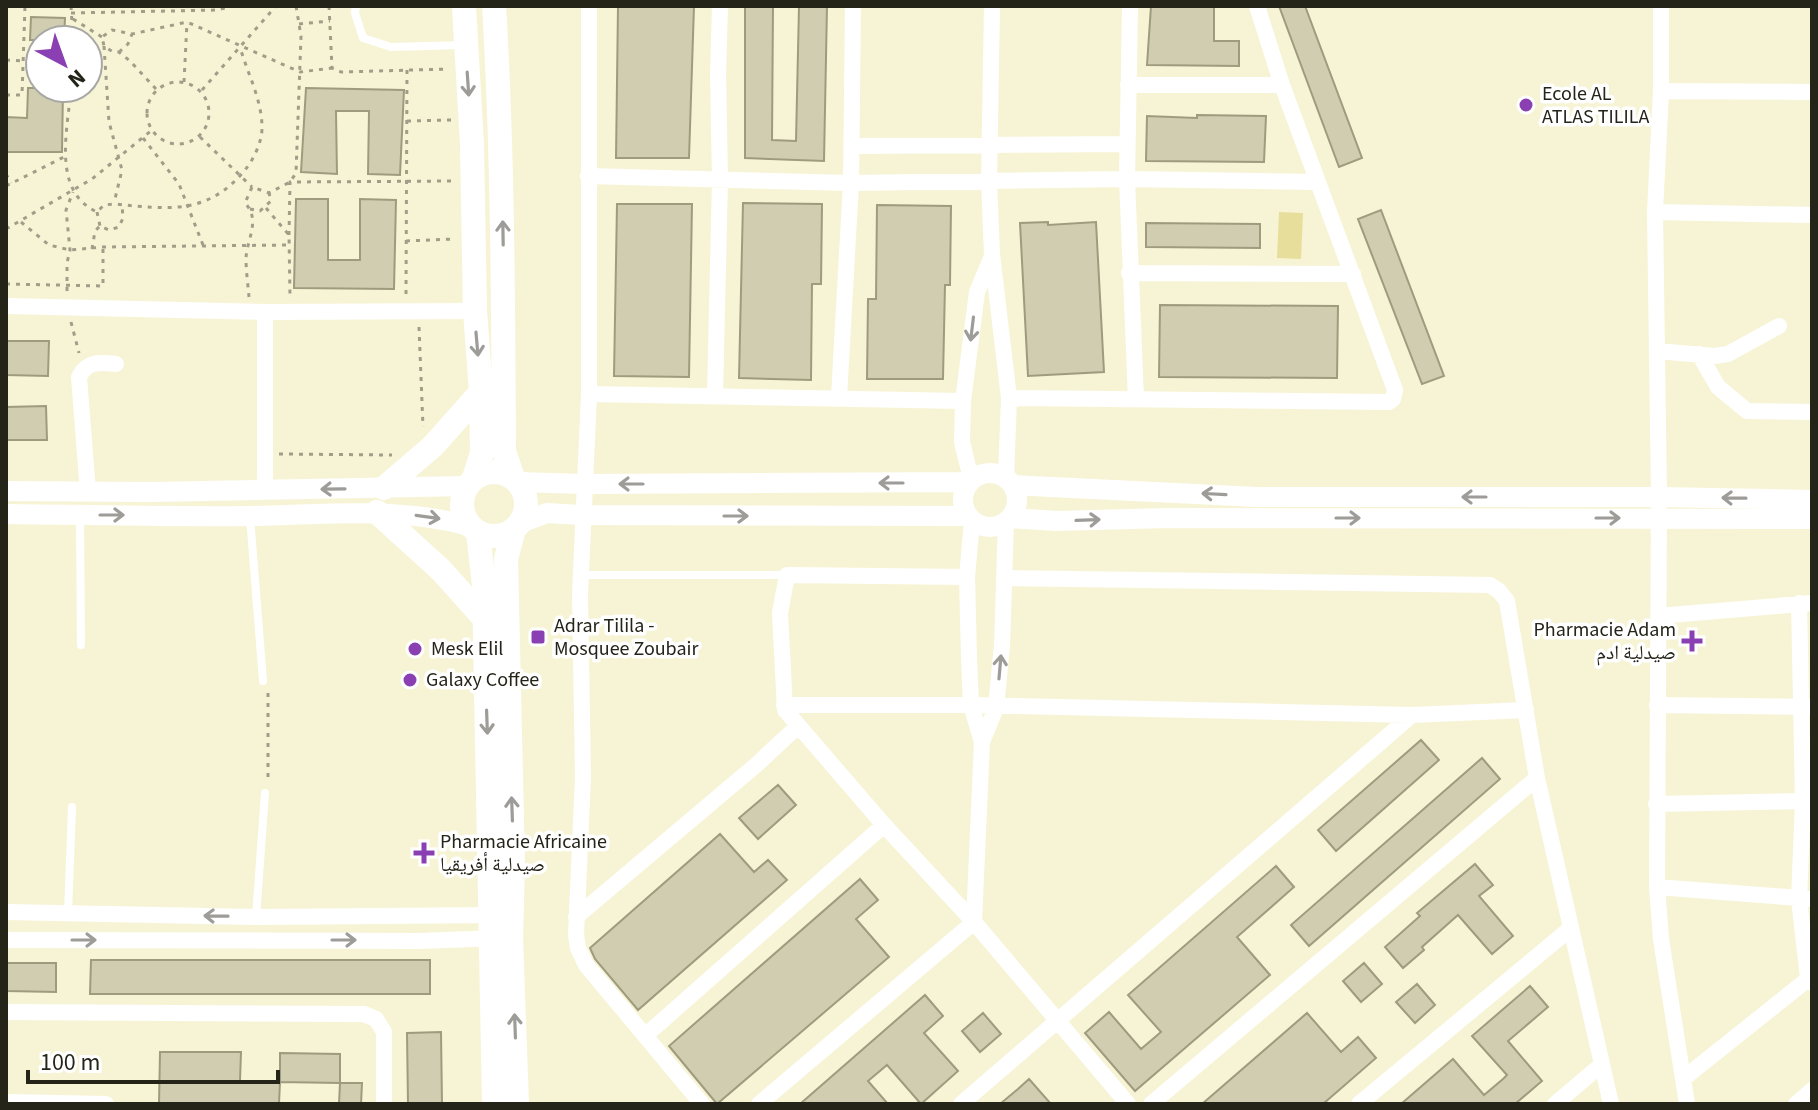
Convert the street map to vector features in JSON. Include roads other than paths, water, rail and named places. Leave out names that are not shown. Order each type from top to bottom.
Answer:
[{"type":"main road","points":[[464,6],[482,453],[462,496],[461,506],[474,529],[484,586],[483,617],[501,926],[517,1104]]},
{"type":"main road","points":[[494,6],[503,223],[504,451],[526,502],[506,559],[513,864],[501,926],[494,1104]]},
{"type":"main road","points":[[481,392],[380,500],[411,540],[483,617]]},
{"type":"main road","points":[[470,482],[493,471],[515,480]]},
{"type":"main road","points":[[474,529],[496,536],[517,526]]},
{"type":"street","points":[[589,6],[589,394],[582,515],[583,777],[576,917],[580,955],[702,1104]]},
{"type":"street","points":[[715,396],[720,6]]},
{"type":"street","points":[[839,397],[851,183],[853,6]]},
{"type":"street","points":[[982,742],[996,708],[1008,520],[1017,502],[1009,481],[1009,398],[992,254],[989,181],[992,6]]},
{"type":"street","points":[[1130,6],[1127,179],[1136,399]]},
{"type":"street","points":[[1009,398],[1389,402],[1395,396],[1282,85],[1257,6]]},
{"type":"street","points":[[1661,6],[1661,91],[1655,212],[1659,497],[1657,887],[1661,939],[1687,1094]]},
{"type":"street","points":[[1128,85],[1282,85]]},
{"type":"street","points":[[1661,91],[1812,92]]},
{"type":"street","points":[[851,146],[1127,144]]},
{"type":"street","points":[[588,176],[851,183],[1127,179],[1318,182]]},
{"type":"street","points":[[1655,212],[1812,215]]},
{"type":"street","points":[[970,481],[962,442],[963,401],[977,292],[992,254]]},
{"type":"street","points":[[1129,273],[1353,274]]},
{"type":"street","points":[[6,306],[257,312],[475,311]]},
{"type":"street","points":[[257,312],[265,490]]},
{"type":"street","points":[[1657,351],[1728,354],[1779,326]]},
{"type":"street","points":[[1699,354],[1718,387],[1747,411],[1812,412]]},
{"type":"street","points":[[88,492],[79,377],[83,369],[96,362],[116,364]]},
{"type":"street","points":[[589,394],[963,401]]},
{"type":"street","points":[[759,1104],[974,922],[982,742],[971,705],[967,577],[970,518],[962,499],[970,481],[980,474],[991,472],[1009,481],[1257,497],[1812,500]]},
{"type":"street","points":[[515,480],[583,484],[970,481]]},
{"type":"street","points":[[6,514],[250,516],[380,500],[470,482]]},
{"type":"street","points":[[6,491],[265,490],[380,500],[474,529]]},
{"type":"street","points":[[517,526],[547,513],[970,518],[985,527],[1008,520],[1198,518],[1812,519]]},
{"type":"street","points":[[967,577],[787,575],[780,613],[785,710],[884,825],[974,922],[1128,1104]]},
{"type":"street","points":[[1005,578],[1490,585],[1499,591],[1507,601],[1537,778],[1611,1104]]},
{"type":"street","points":[[1658,616],[1806,603],[1806,899],[1811,979],[1687,1094]]},
{"type":"street","points":[[784,705],[971,705],[996,708],[1412,715],[1526,710]]},
{"type":"street","points":[[1657,705],[1806,708]]},
{"type":"street","points":[[961,1104],[1412,715]]},
{"type":"street","points":[[576,917],[725,792],[798,726]]},
{"type":"street","points":[[1151,1104],[1537,778]]},
{"type":"street","points":[[1656,804],[1808,801]]},
{"type":"street","points":[[646,1035],[884,825]]},
{"type":"street","points":[[1657,887],[1806,899]]},
{"type":"street","points":[[6,912],[501,926]]},
{"type":"street","points":[[6,940],[418,941],[501,926]]},
{"type":"street","points":[[1359,1104],[1571,928]]},
{"type":"street","points":[[6,1012],[364,1014],[376,1019],[384,1032],[384,1104]]},
{"type":"street","points":[[1555,1104],[1601,1065]]},
{"type":"street","points":[[1796,1104],[1812,1090]]},
{"type":"street","points":[[6,1102],[106,1104]]},
{"type":"lane","points":[[356,6],[355,13],[363,38],[391,47],[466,56]]},
{"type":"lane","points":[[80,515],[81,645]]},
{"type":"lane","points":[[250,516],[263,681]]},
{"type":"lane","points":[[581,575],[787,575]]},
{"type":"lane","points":[[256,917],[265,793]]},
{"type":"lane","points":[[68,913],[72,807]]},
{"type":"place","name":"Ecole AL ATLAS TILILA","points":[[1526,105]]},
{"type":"place","name":"Adrar Tilila - Mosquee Zoubair","points":[[538,637]]},
{"type":"place","name":"Pharmacie Adam صيدلية ادم","points":[[1692,641]]},
{"type":"place","name":"Mesk Elil","points":[[415,649]]},
{"type":"place","name":"Galaxy Coffee","points":[[410,680]]},
{"type":"place","name":"Pharmacie Africaine صيدلية أفريقيا","points":[[424,853]]}]
